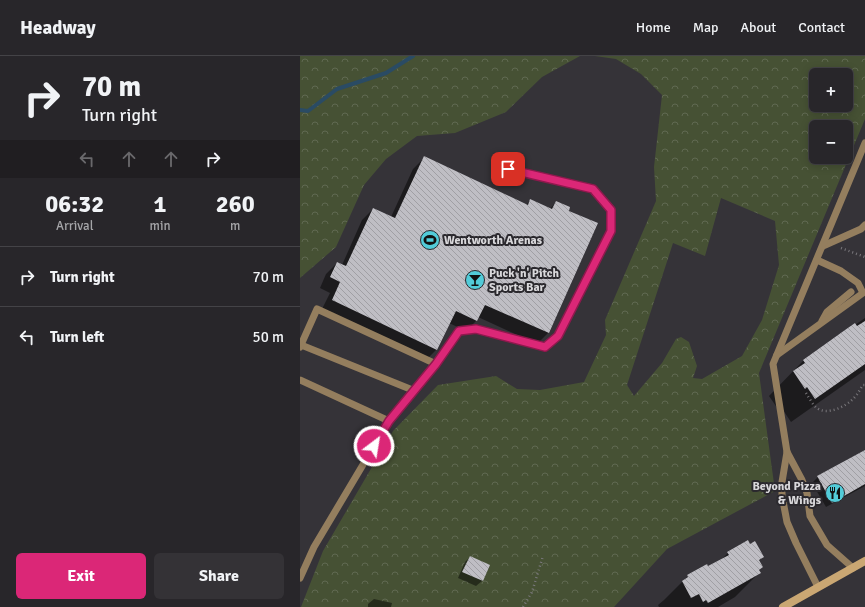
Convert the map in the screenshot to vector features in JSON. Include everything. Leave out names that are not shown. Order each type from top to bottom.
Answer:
[{"type":"main road","points":[[783,607],[865,561]]},
{"type":"lane","points":[[853,568],[827,544],[810,516],[807,493],[788,452],[773,364],[865,143]]},
{"type":"lane","points":[[300,578],[314,547],[389,421],[436,364],[459,331],[476,329],[545,347],[558,336],[611,231],[611,210],[593,189],[508,169]]},
{"type":"lane","points":[[823,246],[864,227]]},
{"type":"lane","points":[[777,355],[863,293],[858,283],[840,271],[817,260]]},
{"type":"lane","points":[[821,323],[827,312],[851,292]]},
{"type":"lane","points":[[415,391],[300,346],[317,309],[436,364]]},
{"type":"lane","points":[[300,380],[389,421]]},
{"type":"lane","points":[[788,452],[782,482],[782,496],[787,522],[818,587]]},
{"type":"path","points":[[823,246],[838,247],[865,257]]},
{"type":"path","points":[[806,394],[817,408],[829,411],[847,404],[854,398],[863,385],[865,385]]},
{"type":"path","points":[[523,607],[532,592],[543,556]]},
{"type":"green space","points":[[300,56],[580,56],[542,77],[506,112],[455,133],[417,136],[386,159],[364,185],[336,247],[300,278]]},
{"type":"green space","points":[[595,56],[865,56],[865,119],[853,148],[853,120],[809,120],[809,164],[846,164],[759,373],[775,491],[667,549],[614,607],[301,607],[323,551],[393,431],[438,385],[496,376],[517,389],[540,390],[584,382],[606,335],[605,320],[656,201],[654,167],[662,95],[641,74],[616,59]],"holes":[[[721,198],[775,221],[779,265],[762,320],[742,356],[702,379],[693,378],[697,366],[689,342],[681,337],[676,339],[662,363],[634,396],[627,385],[673,243],[705,256]]]},
{"type":"building","name":"Wentworth Arenas","points":[[424,156],[528,205],[530,199],[552,209],[556,201],[570,207],[569,211],[598,223],[549,333],[485,305],[477,321],[456,311],[437,350],[332,300],[340,282],[330,277],[337,262],[346,266],[373,208],[395,218]]},
{"type":"building","points":[[865,321],[865,364],[815,399],[807,387],[805,389],[793,371],[805,363],[803,360],[855,323],[857,326]]},
{"type":"building","points":[[865,450],[865,484],[832,503],[817,476]]},
{"type":"building","points":[[748,540],[750,544],[755,541],[764,557],[759,560],[763,567],[759,570],[761,573],[708,603],[706,600],[703,602],[699,594],[691,598],[682,581],[688,577],[687,575],[707,564],[708,566],[729,555],[727,552]]},
{"type":"building","points":[[470,556],[490,565],[483,581],[462,572]]},
{"type":"waterway","points":[[300,110],[308,111],[337,89],[386,73],[413,56]]},
{"type":"place","name":"Wentworth Arenas","points":[[430,240]]},
{"type":"place","name":"Puck 'n' Pitch Sports Bar","points":[[475,280]]},
{"type":"place","name":"Beyond Pizza & Wings","points":[[835,493]]},
{"type":"route","points":[[374,446],[389,421],[415,391],[459,331],[476,329],[545,347],[558,336],[611,231],[611,210],[593,189],[508,169]]}]
